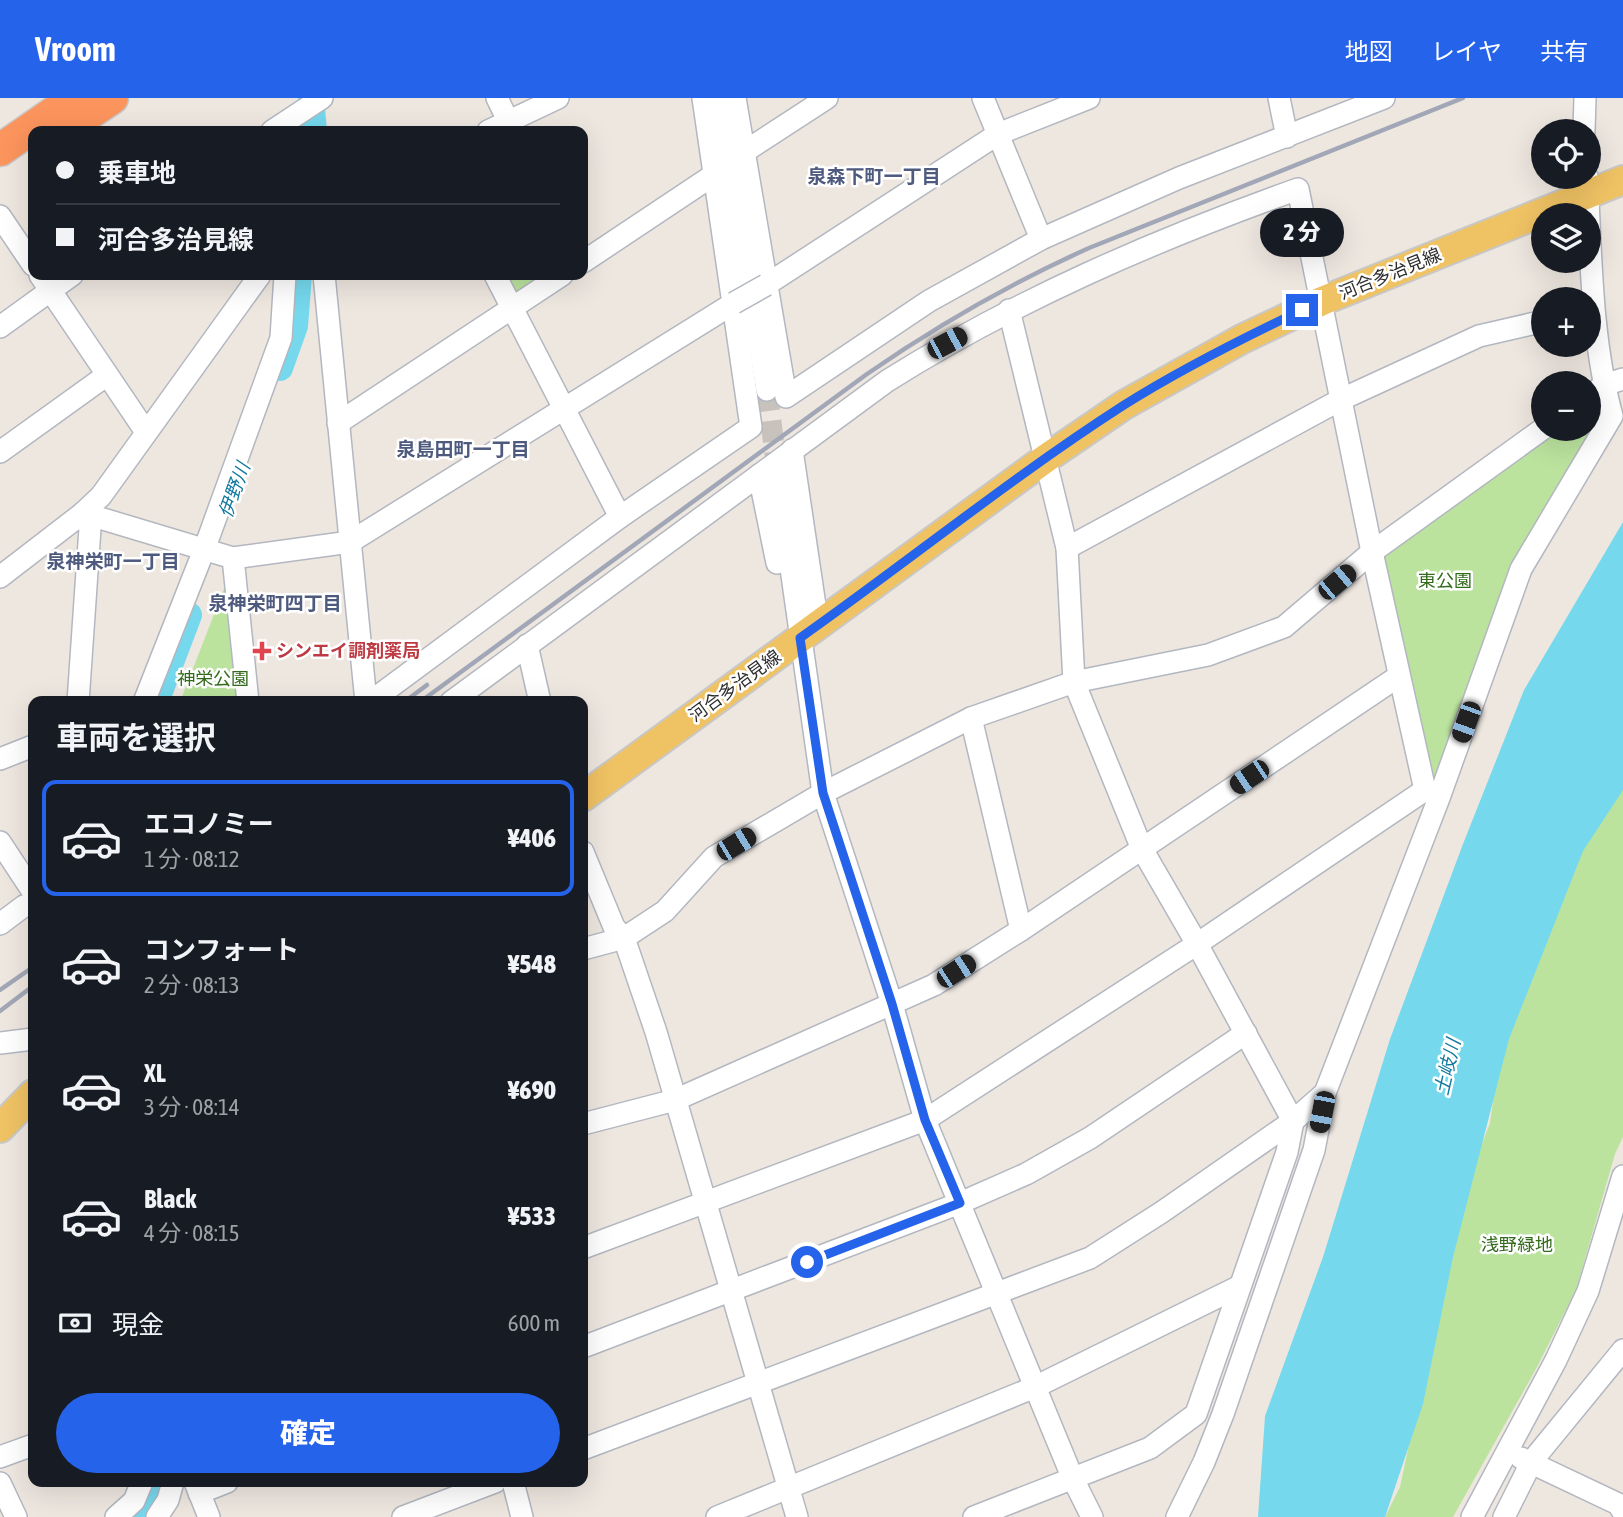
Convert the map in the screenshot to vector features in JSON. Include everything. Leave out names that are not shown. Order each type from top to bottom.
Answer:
[{"type":"highway","points":[[35,126],[75,98]]},
{"type":"highway","points":[[70,126],[112,98]]},
{"type":"highway","points":[[0,150],[28,131]]},
{"type":"highway","points":[[0,174],[28,155]]},
{"type":"main road","name":"河合多治見線","points":[[1601,184],[1623,180]]},
{"type":"main road","name":"河合多治見線","points":[[588,793],[1045,459],[1124,405],[1242,339],[1322,301],[1580,189]]},
{"type":"main road","points":[[0,1128],[28,1099]]},
{"type":"street","points":[[279,126],[322,98]]},
{"type":"street","points":[[497,98],[511,126],[558,98]]},
{"type":"street","points":[[376,696],[620,517],[751,427],[703,98]]},
{"type":"street","points":[[719,98],[767,390]]},
{"type":"street","points":[[735,98],[786,397],[929,301],[1041,239],[1179,178],[1384,98]]},
{"type":"street","points":[[744,152],[827,98]]},
{"type":"street","points":[[983,98],[1041,239]]},
{"type":"street","points":[[83,513],[233,558],[350,542],[766,285],[998,134],[1089,98]]},
{"type":"street","points":[[1279,98],[1287,137]]},
{"type":"street","points":[[1584,119],[1585,98]]},
{"type":"street","points":[[588,259],[715,174]]},
{"type":"street","points":[[1587,189],[1591,287]]},
{"type":"street","points":[[459,696],[768,472],[792,450],[887,381],[947,343],[1009,310],[1199,224],[1298,190],[1399,676],[1432,794]]},
{"type":"street","points":[[0,216],[28,258]]},
{"type":"street","points":[[0,577],[101,496],[256,280]]},
{"type":"street","points":[[147,696],[281,338],[285,280]]},
{"type":"street","points":[[324,280],[367,696]]},
{"type":"street","points":[[498,280],[620,517]]},
{"type":"street","points":[[338,423],[554,280]]},
{"type":"street","points":[[0,327],[45,283],[146,432]]},
{"type":"street","points":[[974,1517],[1150,1448],[1196,1414],[1287,1152],[1293,1121],[1142,849],[1074,682],[1067,548],[1009,310]]},
{"type":"street","points":[[1067,548],[1340,400],[1479,336],[1531,324]]},
{"type":"street","points":[[1177,1517],[1204,1462],[1223,1414],[1314,1150],[1325,1093],[1432,794],[1521,569],[1612,416],[1599,357]]},
{"type":"street","points":[[0,452],[107,375]]},
{"type":"street","points":[[588,948],[624,938],[665,912],[714,857],[823,793],[971,718],[1074,682],[1208,655],[1284,626],[1372,552],[1531,437]]},
{"type":"street","points":[[792,450],[804,636],[823,793],[892,1004],[925,1120],[1073,1479],[1092,1517]]},
{"type":"street","points":[[768,472],[804,636]]},
{"type":"street","points":[[78,696],[90,528],[83,513]]},
{"type":"street","points":[[233,558],[247,696]]},
{"type":"street","points":[[527,645],[539,696]]},
{"type":"street","points":[[588,1123],[675,1100],[934,985],[1399,676]]},
{"type":"street","points":[[971,718],[1021,929]]},
{"type":"street","points":[[0,759],[28,748]]},
{"type":"street","points":[[588,1246],[925,1120],[1432,794]]},
{"type":"street","points":[[0,842],[28,884]]},
{"type":"street","points":[[588,864],[614,927],[624,938],[656,1032],[797,1517]]},
{"type":"street","points":[[0,925],[28,905]]},
{"type":"street","points":[[588,1345],[960,1203],[1026,1174],[1090,1138],[1245,1033]]},
{"type":"street","points":[[0,1043],[28,1040]]},
{"type":"street","points":[[588,1447],[1090,1258],[1162,1212],[1293,1121],[1325,1093]]},
{"type":"street","points":[[1472,1517],[1556,1360],[1588,1291],[1616,1225],[1623,1176]]},
{"type":"street","points":[[717,1517],[1035,1387],[1240,1286]]},
{"type":"street","points":[[1504,1517],[1532,1461],[1623,1350]]},
{"type":"street","points":[[0,1457],[28,1447]]},
{"type":"street","points":[[1507,1453],[1532,1461],[1618,1504],[1623,1512]]},
{"type":"street","points":[[0,1483],[16,1517]]},
{"type":"street","points":[[116,1517],[134,1501],[140,1487]]},
{"type":"street","points":[[157,1517],[168,1500],[172,1487]]},
{"type":"street","points":[[403,1517],[482,1487]]},
{"type":"street","points":[[514,1487],[522,1517]]},
{"type":"street","points":[[197,1488],[209,1517]]},
{"type":"green space","points":[[506,280],[540,280],[517,295]]},
{"type":"green space","name":"東公園","points":[[1538,441],[1589,441],[1518,556],[1439,777],[1432,776],[1379,562],[1383,553]]},
{"type":"green space","name":"神栄公園","points":[[230,576],[237,696],[182,696]]},
{"type":"green space","name":"浅野緑地","points":[[1623,764],[1623,1137],[1615,1154],[1576,1290],[1537,1367],[1453,1517],[1385,1517],[1400,1487],[1439,1303],[1448,1232],[1490,1123],[1502,1036],[1537,934]]},
{"type":"water","name":"土岐川","points":[[1623,522],[1623,790],[1583,851],[1509,1039],[1453,1257],[1423,1404],[1385,1517],[1258,1517],[1265,1416],[1323,1257],[1390,1039],[1524,690]]},
{"type":"waterway","name":"伊野川","points":[[311,98],[314,126]]},
{"type":"waterway","name":"伊野川","points":[[280,368],[295,326],[299,280]]},
{"type":"waterway","name":"伊野川","points":[[158,696],[189,615]]},
{"type":"waterway","name":"伊野川","points":[[138,1517],[147,1508],[156,1487]]},
{"type":"tunnel","points":[[767,390],[777,470]]},
{"type":"railway","points":[[428,696],[867,374],[975,306],[1089,248],[1463,98]]},
{"type":"railway","points":[[412,696],[427,685]]},
{"type":"railway","points":[[0,990],[28,970]]},
{"type":"railway","points":[[0,1011],[28,990]]},
{"type":"place","name":"シンエイ調剤薬局","points":[[262,651]]},
{"type":"district","name":"泉森下町一丁目","points":[[874,176]]},
{"type":"district","name":"泉島田町一丁目","points":[[463,449]]},
{"type":"district","name":"泉神栄町一丁目","points":[[113,561]]},
{"type":"district","name":"泉神栄町四丁目","points":[[275,603]]},
{"type":"route","points":[[807,1262],[960,1203],[925,1120],[892,1004],[823,793],[800,638],[1045,459],[1124,405],[1242,339],[1302,310]]}]
